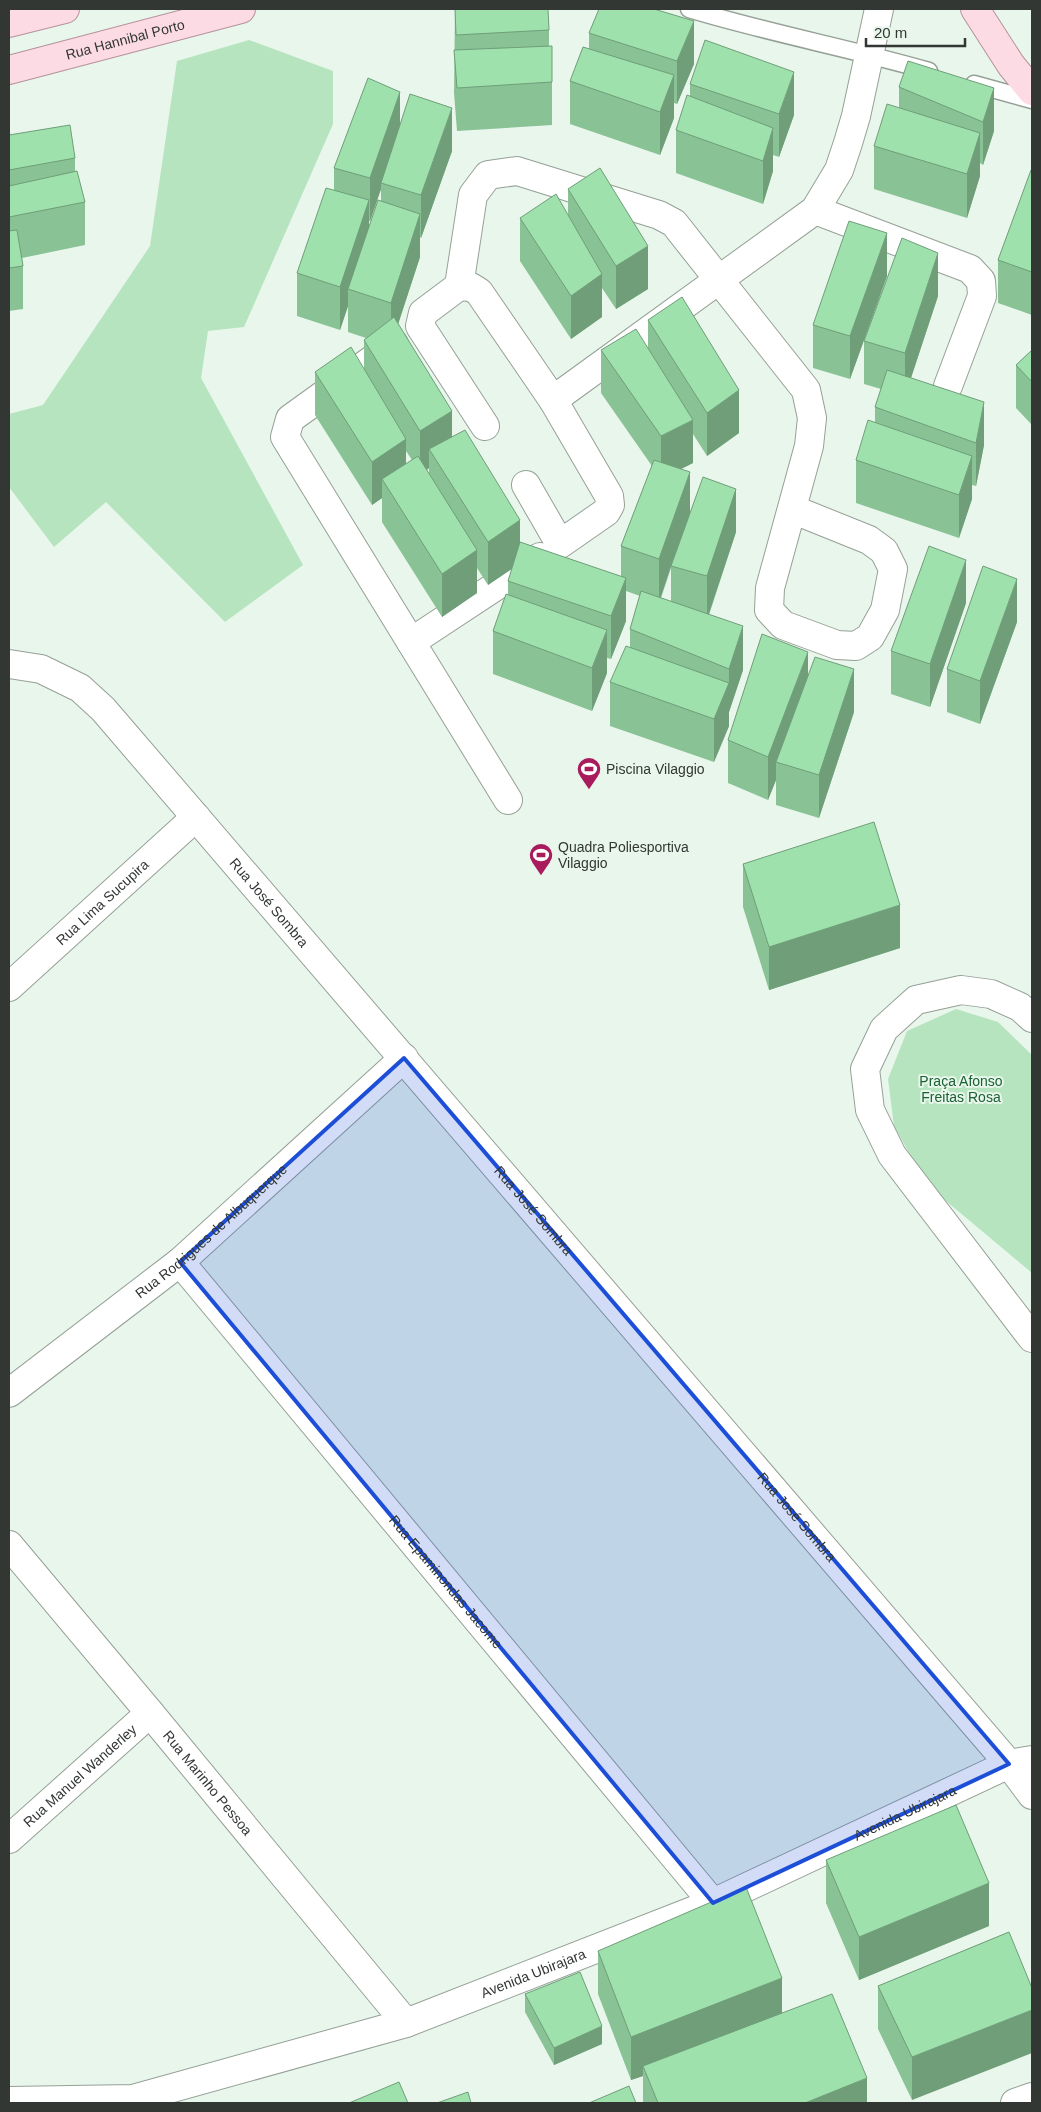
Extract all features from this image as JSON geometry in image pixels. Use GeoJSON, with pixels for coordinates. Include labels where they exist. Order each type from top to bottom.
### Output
{"type":"FeatureCollection","features":[{"type":"Feature","properties":{"kind":"main road"},"geometry":{"type":"LineString","coordinates":[[9,23],[65,9]]}},
{"type":"Feature","properties":{"kind":"main road","name":"Rua Hannibal Porto"},"geometry":{"type":"LineString","coordinates":[[9,70],[241,9]]}},
{"type":"Feature","properties":{"kind":"main road"},"geometry":{"type":"LineString","coordinates":[[975,9],[1012,65],[1032,91]]}},
{"type":"Feature","properties":{"kind":"street"},"geometry":{"type":"LineString","coordinates":[[552,400],[815,210],[840,170],[856,116],[879,9]]}},
{"type":"Feature","properties":{"kind":"street"},"geometry":{"type":"LineString","coordinates":[[458,286],[473,195],[488,175],[516,171],[659,215],[674,222],[806,390],[812,418],[810,446],[792,509],[770,588],[769,610],[783,625],[837,644],[856,646],[870,636],[884,610],[893,569],[884,551],[869,540],[792,509]]}},
{"type":"Feature","properties":{"kind":"street"},"geometry":{"type":"LineString","coordinates":[[815,210],[970,269],[981,281],[982,296],[948,386]]}},
{"type":"Feature","properties":{"kind":"street"},"geometry":{"type":"LineString","coordinates":[[410,642],[560,544],[606,512],[610,504],[609,496],[552,400],[478,292],[471,287],[458,286],[422,313],[420,326],[485,426]]}},
{"type":"Feature","properties":{"kind":"street"},"geometry":{"type":"LineString","coordinates":[[420,326],[290,419],[286,437],[508,800]]}},
{"type":"Feature","properties":{"kind":"street"},"geometry":{"type":"LineString","coordinates":[[526,485],[560,544]]}},
{"type":"Feature","properties":{"kind":"street","name":"Rua José Sombra"},"geometry":{"type":"LineString","coordinates":[[9,664],[40,669],[80,688],[103,709],[404,1058],[1021,1762],[1032,1795]]}},
{"type":"Feature","properties":{"kind":"street","name":"Rua Lima Sucupira"},"geometry":{"type":"LineString","coordinates":[[9,987],[196,817]]}},
{"type":"Feature","properties":{"kind":"street"},"geometry":{"type":"LineString","coordinates":[[1032,1018],[1020,1008],[991,994],[961,990],[916,1000],[884,1029],[866,1069],[870,1110],[892,1155],[1032,1338]]}},
{"type":"Feature","properties":{"kind":"street","name":"Rua Rodrigues de Albuquerque"},"geometry":{"type":"LineString","coordinates":[[9,1393],[180,1262],[404,1058]]}},
{"type":"Feature","properties":{"kind":"street","name":"Rua Epaminondas Jacome"},"geometry":{"type":"LineString","coordinates":[[180,1262],[713,1902]]}},
{"type":"Feature","properties":{"kind":"street","name":"Rua Marinho Pessoa"},"geometry":{"type":"LineString","coordinates":[[9,1545],[150,1712],[406,2023]]}},
{"type":"Feature","properties":{"kind":"street","name":"Rua Manuel Wanderley"},"geometry":{"type":"LineString","coordinates":[[9,1839],[150,1712]]}},
{"type":"Feature","properties":{"kind":"street","name":"Avenida Ubirajara"},"geometry":{"type":"LineString","coordinates":[[9,2101],[134,2101],[406,2023],[713,1902],[1021,1762]]}},
{"type":"Feature","properties":{"kind":"street"},"geometry":{"type":"LineString","coordinates":[[1015,2103],[1032,2097]]}},
{"type":"Feature","properties":{"kind":"lane"},"geometry":{"type":"LineString","coordinates":[[689,9],[728,21],[869,54],[941,74]]}},
{"type":"Feature","properties":{"kind":"lane"},"geometry":{"type":"LineString","coordinates":[[958,79],[1032,100]]}},
{"type":"Feature","properties":{"kind":"highlighted area"},"geometry":{"type":"Polygon","coordinates":[[[404,1058],[1009,1764],[713,1903],[180,1262],[404,1058]]]}},
{"type":"Feature","properties":{"kind":"green space"},"geometry":{"type":"Polygon","coordinates":[[[249,40],[333,71],[333,124],[244,327],[208,331],[201,378],[303,565],[225,622],[106,502],[54,547],[9,487],[9,414],[43,405],[150,246],[177,61],[249,40]]]}},
{"type":"Feature","properties":{"kind":"green space","name":"Praça Afonso Freitas Rosa"},"geometry":{"type":"Polygon","coordinates":[[[956,1009],[998,1022],[1031,1054],[1032,1273],[927,1185],[894,1126],[888,1079],[907,1031],[956,1009]]]}},
{"type":"Feature","properties":{"kind":"building"},"geometry":{"type":"Polygon","coordinates":[[[455,9],[548,9],[549,30],[456,35],[455,9]]]}},
{"type":"Feature","properties":{"kind":"building"},"geometry":{"type":"Polygon","coordinates":[[[599,9],[654,9],[694,21],[677,61],[589,33],[599,9]]]}},
{"type":"Feature","properties":{"kind":"building"},"geometry":{"type":"Polygon","coordinates":[[[705,40],[794,72],[779,114],[690,84],[705,40]]]}},
{"type":"Feature","properties":{"kind":"building"},"geometry":{"type":"Polygon","coordinates":[[[552,46],[552,82],[457,88],[454,50],[552,46]]]}},
{"type":"Feature","properties":{"kind":"building"},"geometry":{"type":"Polygon","coordinates":[[[583,47],[674,75],[660,112],[570,81],[583,47]]]}},
{"type":"Feature","properties":{"kind":"building"},"geometry":{"type":"Polygon","coordinates":[[[908,61],[994,88],[983,122],[899,87],[908,61]]]}},
{"type":"Feature","properties":{"kind":"building"},"geometry":{"type":"Polygon","coordinates":[[[368,78],[400,92],[370,178],[334,168],[368,78]]]}},
{"type":"Feature","properties":{"kind":"building"},"geometry":{"type":"Polygon","coordinates":[[[410,94],[452,108],[421,195],[381,183],[410,94]]]}},
{"type":"Feature","properties":{"kind":"building"},"geometry":{"type":"Polygon","coordinates":[[[687,95],[773,128],[763,161],[676,130],[687,95]]]}},
{"type":"Feature","properties":{"kind":"building"},"geometry":{"type":"Polygon","coordinates":[[[887,104],[980,133],[967,174],[874,146],[887,104]]]}},
{"type":"Feature","properties":{"kind":"building"},"geometry":{"type":"Polygon","coordinates":[[[70,125],[75,158],[9,170],[9,135],[70,125]]]}},
{"type":"Feature","properties":{"kind":"building"},"geometry":{"type":"Polygon","coordinates":[[[600,168],[648,246],[616,266],[568,189],[600,168]]]}},
{"type":"Feature","properties":{"kind":"building"},"geometry":{"type":"Polygon","coordinates":[[[77,171],[85,202],[9,217],[9,186],[77,171]]]}},
{"type":"Feature","properties":{"kind":"building"},"geometry":{"type":"Polygon","coordinates":[[[1032,171],[1032,272],[998,260],[1032,171]]]}},
{"type":"Feature","properties":{"kind":"building"},"geometry":{"type":"Polygon","coordinates":[[[326,188],[369,200],[340,287],[297,273],[326,188]]]}},
{"type":"Feature","properties":{"kind":"building"},"geometry":{"type":"Polygon","coordinates":[[[556,194],[602,274],[571,296],[520,218],[556,194]]]}},
{"type":"Feature","properties":{"kind":"building"},"geometry":{"type":"Polygon","coordinates":[[[378,200],[420,214],[391,303],[348,289],[378,200]]]}},
{"type":"Feature","properties":{"kind":"building"},"geometry":{"type":"Polygon","coordinates":[[[849,221],[887,233],[850,336],[813,325],[849,221]]]}},
{"type":"Feature","properties":{"kind":"building"},"geometry":{"type":"Polygon","coordinates":[[[17,230],[23,266],[9,268],[9,231],[17,230]]]}},
{"type":"Feature","properties":{"kind":"building"},"geometry":{"type":"Polygon","coordinates":[[[902,238],[938,253],[905,353],[864,341],[902,238]]]}},
{"type":"Feature","properties":{"kind":"building"},"geometry":{"type":"Polygon","coordinates":[[[682,297],[739,390],[707,413],[648,320],[682,297]]]}},
{"type":"Feature","properties":{"kind":"building"},"geometry":{"type":"Polygon","coordinates":[[[394,317],[452,411],[420,431],[364,340],[394,317]]]}},
{"type":"Feature","properties":{"kind":"building"},"geometry":{"type":"Polygon","coordinates":[[[636,329],[693,420],[661,436],[601,350],[636,329]]]}},
{"type":"Feature","properties":{"kind":"building"},"geometry":{"type":"Polygon","coordinates":[[[351,347],[406,439],[372,462],[315,372],[351,347]]]}},
{"type":"Feature","properties":{"kind":"building"},"geometry":{"type":"Polygon","coordinates":[[[1032,350],[1032,382],[1016,365],[1032,350]]]}},
{"type":"Feature","properties":{"kind":"building"},"geometry":{"type":"Polygon","coordinates":[[[887,370],[984,402],[976,443],[875,407],[887,370]]]}},
{"type":"Feature","properties":{"kind":"building"},"geometry":{"type":"Polygon","coordinates":[[[868,420],[972,456],[959,495],[856,460],[868,420]]]}},
{"type":"Feature","properties":{"kind":"building"},"geometry":{"type":"Polygon","coordinates":[[[465,430],[520,520],[488,542],[429,449],[465,430]]]}},
{"type":"Feature","properties":{"kind":"building"},"geometry":{"type":"Polygon","coordinates":[[[418,456],[477,550],[442,574],[382,479],[418,456]]]}},
{"type":"Feature","properties":{"kind":"building"},"geometry":{"type":"Polygon","coordinates":[[[654,460],[690,472],[659,559],[621,546],[654,460]]]}},
{"type":"Feature","properties":{"kind":"building"},"geometry":{"type":"Polygon","coordinates":[[[703,477],[736,489],[707,576],[671,566],[703,477]]]}},
{"type":"Feature","properties":{"kind":"building"},"geometry":{"type":"Polygon","coordinates":[[[520,542],[626,578],[611,616],[508,581],[520,542]]]}},
{"type":"Feature","properties":{"kind":"building"},"geometry":{"type":"Polygon","coordinates":[[[929,546],[966,560],[930,664],[891,651],[929,546]]]}},
{"type":"Feature","properties":{"kind":"building"},"geometry":{"type":"Polygon","coordinates":[[[983,566],[1017,579],[980,681],[947,669],[983,566]]]}},
{"type":"Feature","properties":{"kind":"building"},"geometry":{"type":"Polygon","coordinates":[[[641,591],[743,626],[729,669],[630,629],[641,591]]]}},
{"type":"Feature","properties":{"kind":"building"},"geometry":{"type":"Polygon","coordinates":[[[506,594],[607,630],[592,668],[493,631],[506,594]]]}},
{"type":"Feature","properties":{"kind":"building"},"geometry":{"type":"Polygon","coordinates":[[[762,634],[808,652],[768,757],[728,740],[762,634]]]}},
{"type":"Feature","properties":{"kind":"building"},"geometry":{"type":"Polygon","coordinates":[[[626,646],[729,683],[714,719],[610,682],[626,646]]]}},
{"type":"Feature","properties":{"kind":"building"},"geometry":{"type":"Polygon","coordinates":[[[815,657],[854,669],[819,775],[776,762],[815,657]]]}},
{"type":"Feature","properties":{"kind":"building"},"geometry":{"type":"Polygon","coordinates":[[[874,822],[900,905],[769,947],[743,864],[874,822]]]}},
{"type":"Feature","properties":{"kind":"building"},"geometry":{"type":"Polygon","coordinates":[[[956,1805],[989,1883],[859,1937],[826,1860],[956,1805]]]}},
{"type":"Feature","properties":{"kind":"building"},"geometry":{"type":"Polygon","coordinates":[[[746,1887],[782,1978],[631,2037],[598,1951],[746,1887]]]}},
{"type":"Feature","properties":{"kind":"building"},"geometry":{"type":"Polygon","coordinates":[[[1009,1932],[1032,1988],[1032,2010],[912,2057],[878,1986],[1009,1932]]]}},
{"type":"Feature","properties":{"kind":"building"},"geometry":{"type":"Polygon","coordinates":[[[580,1972],[602,2026],[554,2048],[525,1994],[580,1972]]]}},
{"type":"Feature","properties":{"kind":"building"},"geometry":{"type":"Polygon","coordinates":[[[832,1994],[867,2078],[805,2103],[658,2103],[643,2066],[832,1994]]]}},
{"type":"Feature","properties":{"kind":"building"},"geometry":{"type":"Polygon","coordinates":[[[399,2082],[408,2103],[349,2103],[399,2082]]]}},
{"type":"Feature","properties":{"kind":"building"},"geometry":{"type":"Polygon","coordinates":[[[629,2086],[636,2103],[589,2103],[629,2086]]]}},
{"type":"Feature","properties":{"kind":"building"},"geometry":{"type":"Polygon","coordinates":[[[468,2092],[471,2103],[437,2103],[468,2092]]]}},
{"type":"Feature","properties":{"kind":"place","name":"Piscina Vilaggio"},"geometry":{"type":"Point","coordinates":[589,790]}},
{"type":"Feature","properties":{"kind":"place","name":"Quadra Poliesportiva Vilaggio"},"geometry":{"type":"Point","coordinates":[541,876]}}]}
